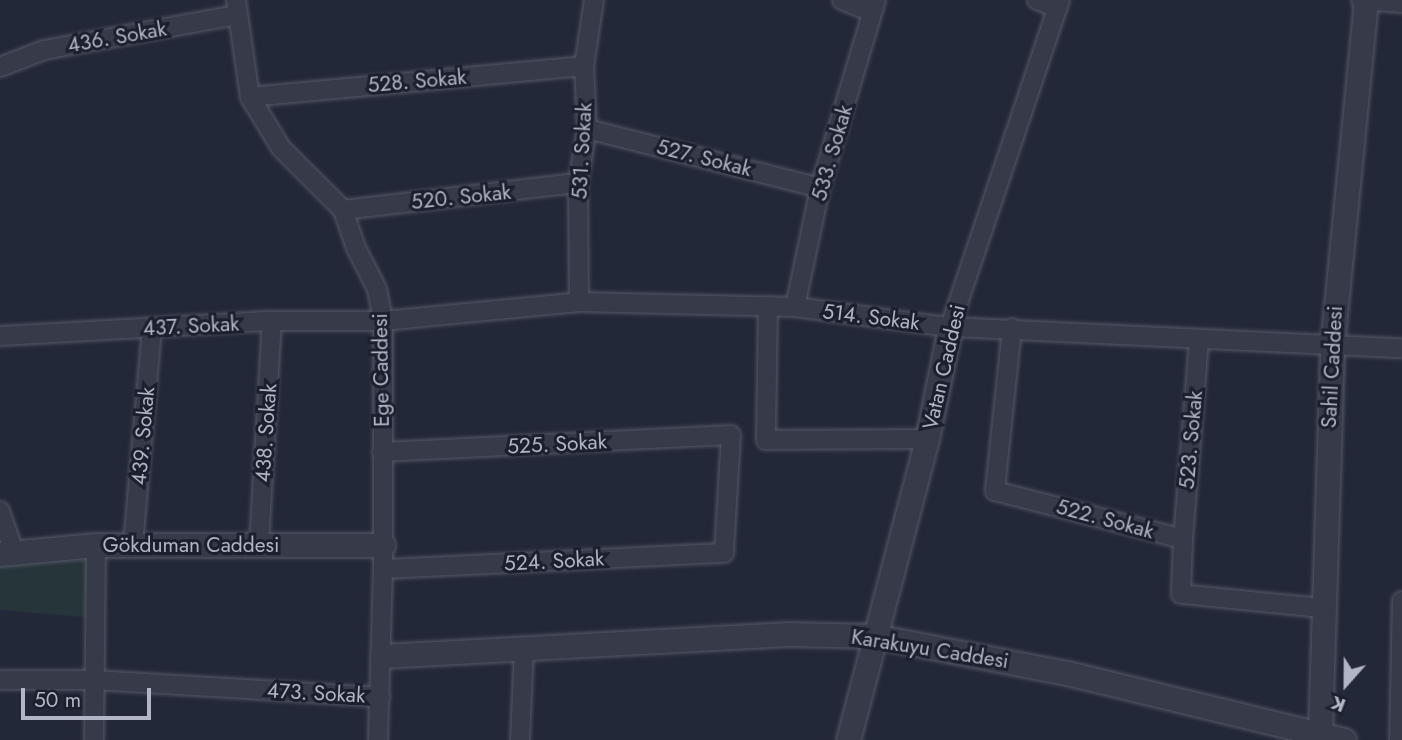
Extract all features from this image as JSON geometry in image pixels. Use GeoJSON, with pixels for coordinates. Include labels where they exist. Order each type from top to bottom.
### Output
{"type":"FeatureCollection","features":[{"type":"Feature","properties":{"kind":"street","name":"531. Sokak"},"geometry":{"type":"LineString","coordinates":[[579,302],[578,183],[587,129],[584,66],[594,0]]}},
{"type":"Feature","properties":{"kind":"street"},"geometry":{"type":"LineString","coordinates":[[842,0],[874,6]]}},
{"type":"Feature","properties":{"kind":"street"},"geometry":{"type":"LineString","coordinates":[[1037,0],[1058,4]]}},
{"type":"Feature","properties":{"kind":"street"},"geometry":{"type":"LineString","coordinates":[[1364,1],[1402,3]]}},
{"type":"Feature","properties":{"kind":"street","name":"Sahil Caddesi"},"geometry":{"type":"LineString","coordinates":[[1319,737],[1332,347],[1364,1]]}},
{"type":"Feature","properties":{"kind":"street","name":"Vatan Caddesi"},"geometry":{"type":"LineString","coordinates":[[848,740],[927,439],[950,327],[1058,4]]}},
{"type":"Feature","properties":{"kind":"street","name":"533. Sokak"},"geometry":{"type":"LineString","coordinates":[[796,307],[820,188],[874,6]]}},
{"type":"Feature","properties":{"kind":"street","name":"436. Sokak"},"geometry":{"type":"LineString","coordinates":[[0,67],[44,50],[236,8]]}},
{"type":"Feature","properties":{"kind":"street","name":"Ege Caddesi"},"geometry":{"type":"LineString","coordinates":[[236,8],[250,97],[281,148],[343,210],[356,248],[377,289],[383,321],[382,656],[378,740]]}},
{"type":"Feature","properties":{"kind":"street","name":"528. Sokak"},"geometry":{"type":"LineString","coordinates":[[250,97],[584,66]]}},
{"type":"Feature","properties":{"kind":"street","name":"527. Sokak"},"geometry":{"type":"LineString","coordinates":[[587,129],[820,188]]}},
{"type":"Feature","properties":{"kind":"street","name":"520. Sokak"},"geometry":{"type":"LineString","coordinates":[[343,210],[578,183]]}},
{"type":"Feature","properties":{"kind":"street","name":"514. Sokak"},"geometry":{"type":"LineString","coordinates":[[383,321],[579,302],[768,306],[796,307],[950,327],[1012,328],[1199,342],[1402,348]]}},
{"type":"Feature","properties":{"kind":"street"},"geometry":{"type":"LineString","coordinates":[[768,306],[766,440],[927,439]]}},
{"type":"Feature","properties":{"kind":"street","name":"437. Sokak"},"geometry":{"type":"LineString","coordinates":[[0,336],[272,321],[383,321]]}},
{"type":"Feature","properties":{"kind":"street","name":"438. Sokak"},"geometry":{"type":"LineString","coordinates":[[259,545],[272,321]]}},
{"type":"Feature","properties":{"kind":"street","name":"439. Sokak"},"geometry":{"type":"LineString","coordinates":[[133,545],[152,328]]}},
{"type":"Feature","properties":{"kind":"street","name":"522. Sokak"},"geometry":{"type":"LineString","coordinates":[[1012,328],[995,491],[1183,539],[1181,594],[1322,608]]}},
{"type":"Feature","properties":{"kind":"street","name":"523. Sokak"},"geometry":{"type":"LineString","coordinates":[[1183,539],[1199,342]]}},
{"type":"Feature","properties":{"kind":"street","name":"525. Sokak"},"geometry":{"type":"LineString","coordinates":[[383,452],[731,435],[724,553]]}},
{"type":"Feature","properties":{"kind":"street"},"geometry":{"type":"LineString","coordinates":[[0,511],[7,552]]}},
{"type":"Feature","properties":{"kind":"street"},"geometry":{"type":"LineString","coordinates":[[94,740],[96,545]]}},
{"type":"Feature","properties":{"kind":"street","name":"Gökduman Caddesi"},"geometry":{"type":"LineString","coordinates":[[7,552],[96,545],[383,545]]}},
{"type":"Feature","properties":{"kind":"street","name":"524. Sokak"},"geometry":{"type":"LineString","coordinates":[[383,569],[724,553]]}},
{"type":"Feature","properties":{"kind":"street"},"geometry":{"type":"LineString","coordinates":[[1399,740],[1402,601]]}},
{"type":"Feature","properties":{"kind":"street","name":"Karakuyu Caddesi"},"geometry":{"type":"LineString","coordinates":[[382,656],[788,634],[874,636],[1067,673],[1285,733],[1344,740]]}},
{"type":"Feature","properties":{"kind":"street"},"geometry":{"type":"LineString","coordinates":[[520,740],[524,649]]}},
{"type":"Feature","properties":{"kind":"street","name":"473. Sokak"},"geometry":{"type":"LineString","coordinates":[[0,680],[94,680],[380,696]]}},
{"type":"Feature","properties":{"kind":"shaded area"},"geometry":{"type":"Polygon","coordinates":[[[96,545],[95,618],[0,610],[0,549],[96,545]]]}}]}
